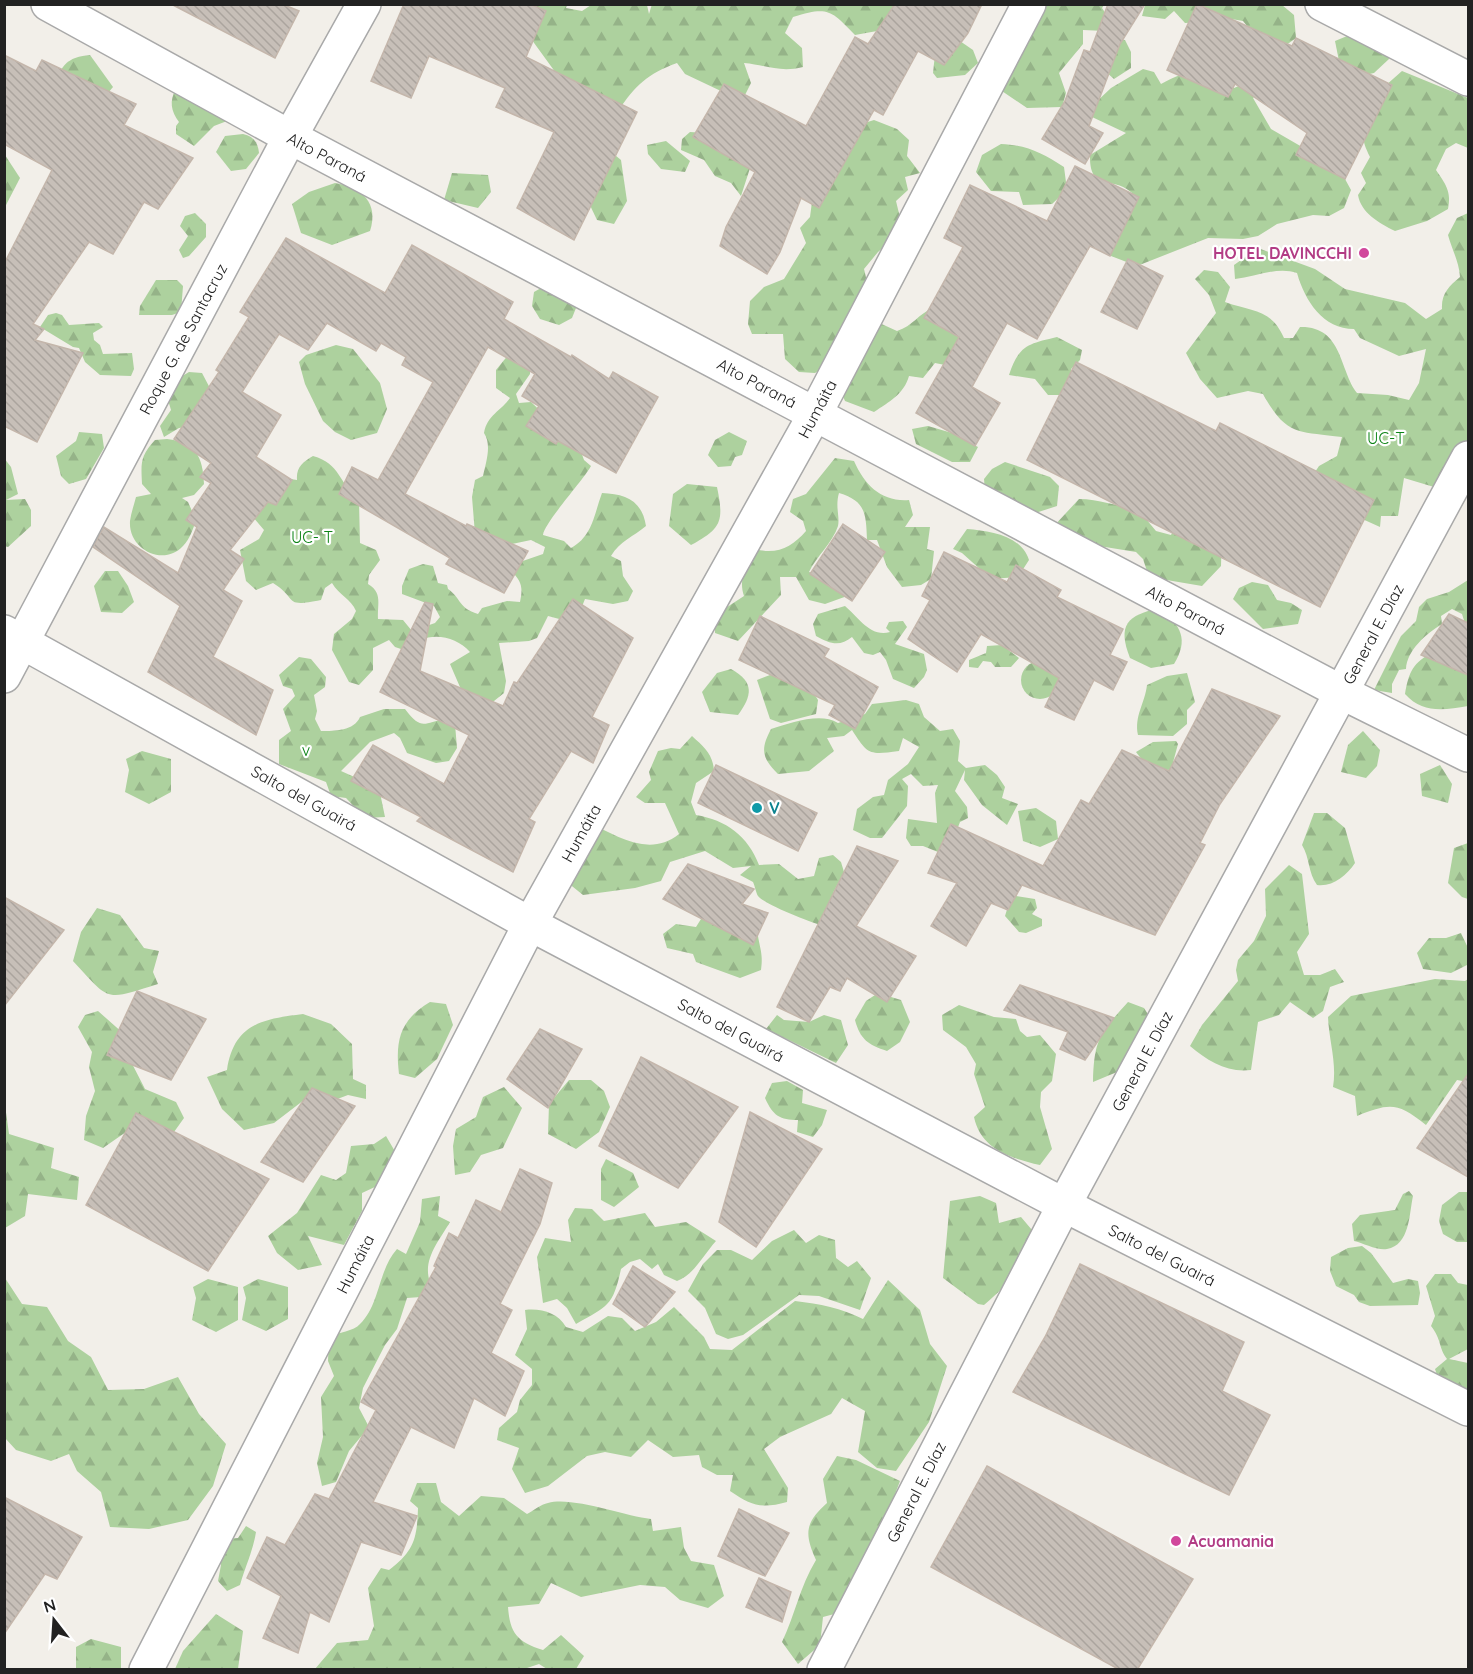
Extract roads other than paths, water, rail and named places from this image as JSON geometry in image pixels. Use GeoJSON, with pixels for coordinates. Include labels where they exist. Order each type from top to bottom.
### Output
{"type":"FeatureCollection","features":[{"type":"Feature","properties":{"kind":"street","name":"Alto Paraná"},"geometry":{"type":"LineString","coordinates":[[48,4],[290,138],[1341,692],[1468,755]]}},
{"type":"Feature","properties":{"kind":"street","name":"Roque G. de Santacruz"},"geometry":{"type":"LineString","coordinates":[[4,676],[14,637],[364,4]]}},
{"type":"Feature","properties":{"kind":"street","name":"Humáita"},"geometry":{"type":"LineString","coordinates":[[146,1670],[530,924],[815,414],[1029,4]]}},
{"type":"Feature","properties":{"kind":"street"},"geometry":{"type":"LineString","coordinates":[[1322,4],[1468,79]]}},
{"type":"Feature","properties":{"kind":"street","name":"General E. Díaz"},"geometry":{"type":"LineString","coordinates":[[824,1670],[1064,1205],[1468,458]]}},
{"type":"Feature","properties":{"kind":"street","name":"Salto del Guairá"},"geometry":{"type":"LineString","coordinates":[[14,637],[530,924],[1064,1205],[1468,1409]]}},
{"type":"Feature","properties":{"kind":"place","name":"HOTEL DAVINCCHI"},"geometry":{"type":"Point","coordinates":[1364,253]}},
{"type":"Feature","properties":{"kind":"place","name":"V"},"geometry":{"type":"Point","coordinates":[757,808]}},
{"type":"Feature","properties":{"kind":"place","name":"Acuamania"},"geometry":{"type":"Point","coordinates":[1176,1541]}},
{"type":"Feature","properties":{"kind":"park label","name":"UC-T"},"geometry":{"type":"Point","coordinates":[1386,438]}},
{"type":"Feature","properties":{"kind":"park label","name":"UC- T"},"geometry":{"type":"Point","coordinates":[312,537]}},
{"type":"Feature","properties":{"kind":"park label","name":"v"},"geometry":{"type":"Point","coordinates":[306,750]}}]}
